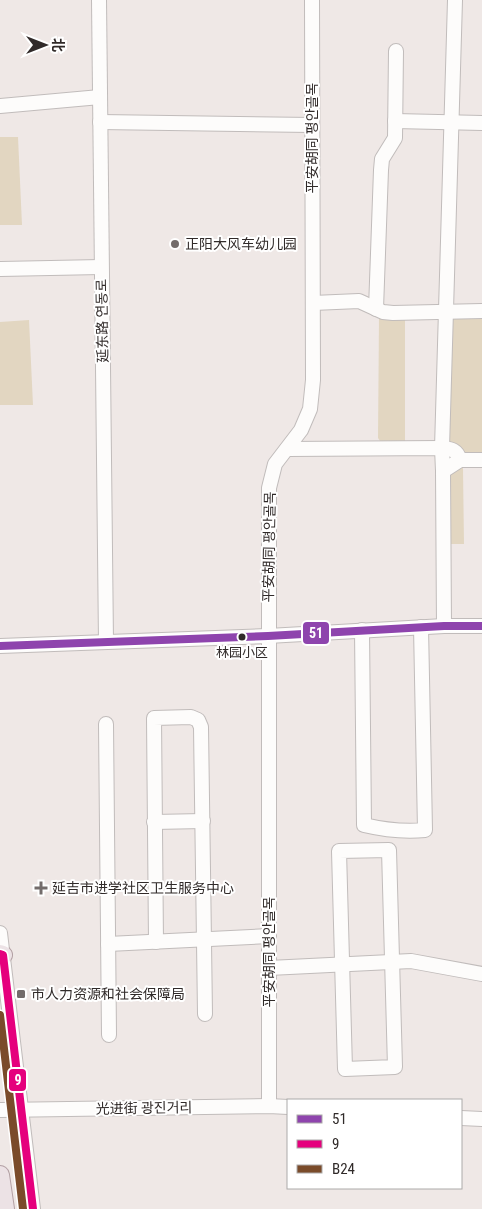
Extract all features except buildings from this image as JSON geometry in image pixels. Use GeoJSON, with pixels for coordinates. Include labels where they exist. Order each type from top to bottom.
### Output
{"type":"FeatureCollection","features":[{"type":"Feature","properties":{"kind":"main road"},"geometry":{"type":"LineString","coordinates":[[0,1175],[5,1209]]}},
{"type":"Feature","properties":{"kind":"street","name":"延东路 연동로"},"geometry":{"type":"LineString","coordinates":[[99,0],[106,642]]}},
{"type":"Feature","properties":{"kind":"street","name":"平安胡同 평안골목"},"geometry":{"type":"LineString","coordinates":[[269,1106],[269,488],[275,464],[301,430],[310,409],[313,380],[312,0]]}},
{"type":"Feature","properties":{"kind":"street"},"geometry":{"type":"LineString","coordinates":[[444,626],[442,448],[455,0]]}},
{"type":"Feature","properties":{"kind":"street"},"geometry":{"type":"LineString","coordinates":[[376,309],[380,170],[382,159],[395,138],[396,51]]}},
{"type":"Feature","properties":{"kind":"street"},"geometry":{"type":"LineString","coordinates":[[0,106],[100,97]]}},
{"type":"Feature","properties":{"kind":"street"},"geometry":{"type":"LineString","coordinates":[[395,121],[482,123]]}},
{"type":"Feature","properties":{"kind":"street"},"geometry":{"type":"LineString","coordinates":[[100,122],[312,125]]}},
{"type":"Feature","properties":{"kind":"street"},"geometry":{"type":"LineString","coordinates":[[0,269],[101,267]]}},
{"type":"Feature","properties":{"kind":"street"},"geometry":{"type":"LineString","coordinates":[[312,302],[359,301],[376,309],[393,313],[482,310]]}},
{"type":"Feature","properties":{"kind":"street"},"geometry":{"type":"LineString","coordinates":[[287,449],[442,448],[453,450],[458,454],[460,460]]}},
{"type":"Feature","properties":{"kind":"street"},"geometry":{"type":"LineString","coordinates":[[443,472],[460,460],[482,460]]}},
{"type":"Feature","properties":{"kind":"street"},"geometry":{"type":"LineString","coordinates":[[0,646],[268,636],[444,626],[482,626]]}},
{"type":"Feature","properties":{"kind":"street"},"geometry":{"type":"LineString","coordinates":[[362,630],[364,825],[392,831],[409,831],[426,830],[421,627]]}},
{"type":"Feature","properties":{"kind":"street"},"geometry":{"type":"LineString","coordinates":[[156,942],[154,718],[191,717],[198,720],[201,727],[206,1014]]}},
{"type":"Feature","properties":{"kind":"street"},"geometry":{"type":"LineString","coordinates":[[106,724],[109,1035]]}},
{"type":"Feature","properties":{"kind":"street"},"geometry":{"type":"LineString","coordinates":[[154,822],[203,821]]}},
{"type":"Feature","properties":{"kind":"street"},"geometry":{"type":"LineString","coordinates":[[390,850],[392,961],[395,1068],[345,1069],[339,852],[390,850]]}},
{"type":"Feature","properties":{"kind":"street"},"geometry":{"type":"LineString","coordinates":[[0,933],[1,954],[34,1209]]}},
{"type":"Feature","properties":{"kind":"street"},"geometry":{"type":"LineString","coordinates":[[108,944],[269,936]]}},
{"type":"Feature","properties":{"kind":"street"},"geometry":{"type":"LineString","coordinates":[[269,968],[411,961],[482,974]]}},
{"type":"Feature","properties":{"kind":"street","name":"光进街 광진거리"},"geometry":{"type":"LineString","coordinates":[[0,1110],[287,1107]]}},
{"type":"Feature","properties":{"kind":"street"},"geometry":{"type":"LineString","coordinates":[[462,1118],[482,1119]]}},
{"type":"Feature","properties":{"kind":"shaded area"},"geometry":{"type":"Polygon","coordinates":[[[0,137],[18,137],[22,225],[0,225],[0,137]]]}},
{"type":"Feature","properties":{"kind":"shaded area"},"geometry":{"type":"Polygon","coordinates":[[[450,315],[482,315],[482,457],[462,457],[457,448],[449,441],[450,315]]]}},
{"type":"Feature","properties":{"kind":"shaded area"},"geometry":{"type":"Polygon","coordinates":[[[379,317],[405,317],[405,445],[383,445],[378,438],[379,317]]]}},
{"type":"Feature","properties":{"kind":"shaded area"},"geometry":{"type":"Polygon","coordinates":[[[29,320],[33,405],[0,405],[0,322],[29,320]]]}},
{"type":"Feature","properties":{"kind":"shaded area"},"geometry":{"type":"Polygon","coordinates":[[[463,468],[464,544],[451,544],[448,540],[448,478],[456,469],[463,468]]]}},
{"type":"Feature","properties":{"kind":"transit line","name":"51"},"geometry":{"type":"LineString","coordinates":[[0,646],[268,636],[444,626],[482,626]]}},
{"type":"Feature","properties":{"kind":"transit line","name":"9"},"geometry":{"type":"LineString","coordinates":[[0,954],[3,955],[33,1209]]}},
{"type":"Feature","properties":{"kind":"transit line","name":"B24"},"geometry":{"type":"LineString","coordinates":[[0,1015],[23,1209]]}},
{"type":"Feature","properties":{"kind":"place","name":"正阳大风车幼儿园"},"geometry":{"type":"Point","coordinates":[175,244]}},
{"type":"Feature","properties":{"kind":"place","name":"林园小区"},"geometry":{"type":"Point","coordinates":[242,637]}},
{"type":"Feature","properties":{"kind":"place","name":"延吉市进学社区卫生服务中心"},"geometry":{"type":"Point","coordinates":[41,888]}},
{"type":"Feature","properties":{"kind":"place","name":"市人力资源和社会保障局"},"geometry":{"type":"Point","coordinates":[21,994]}}]}
